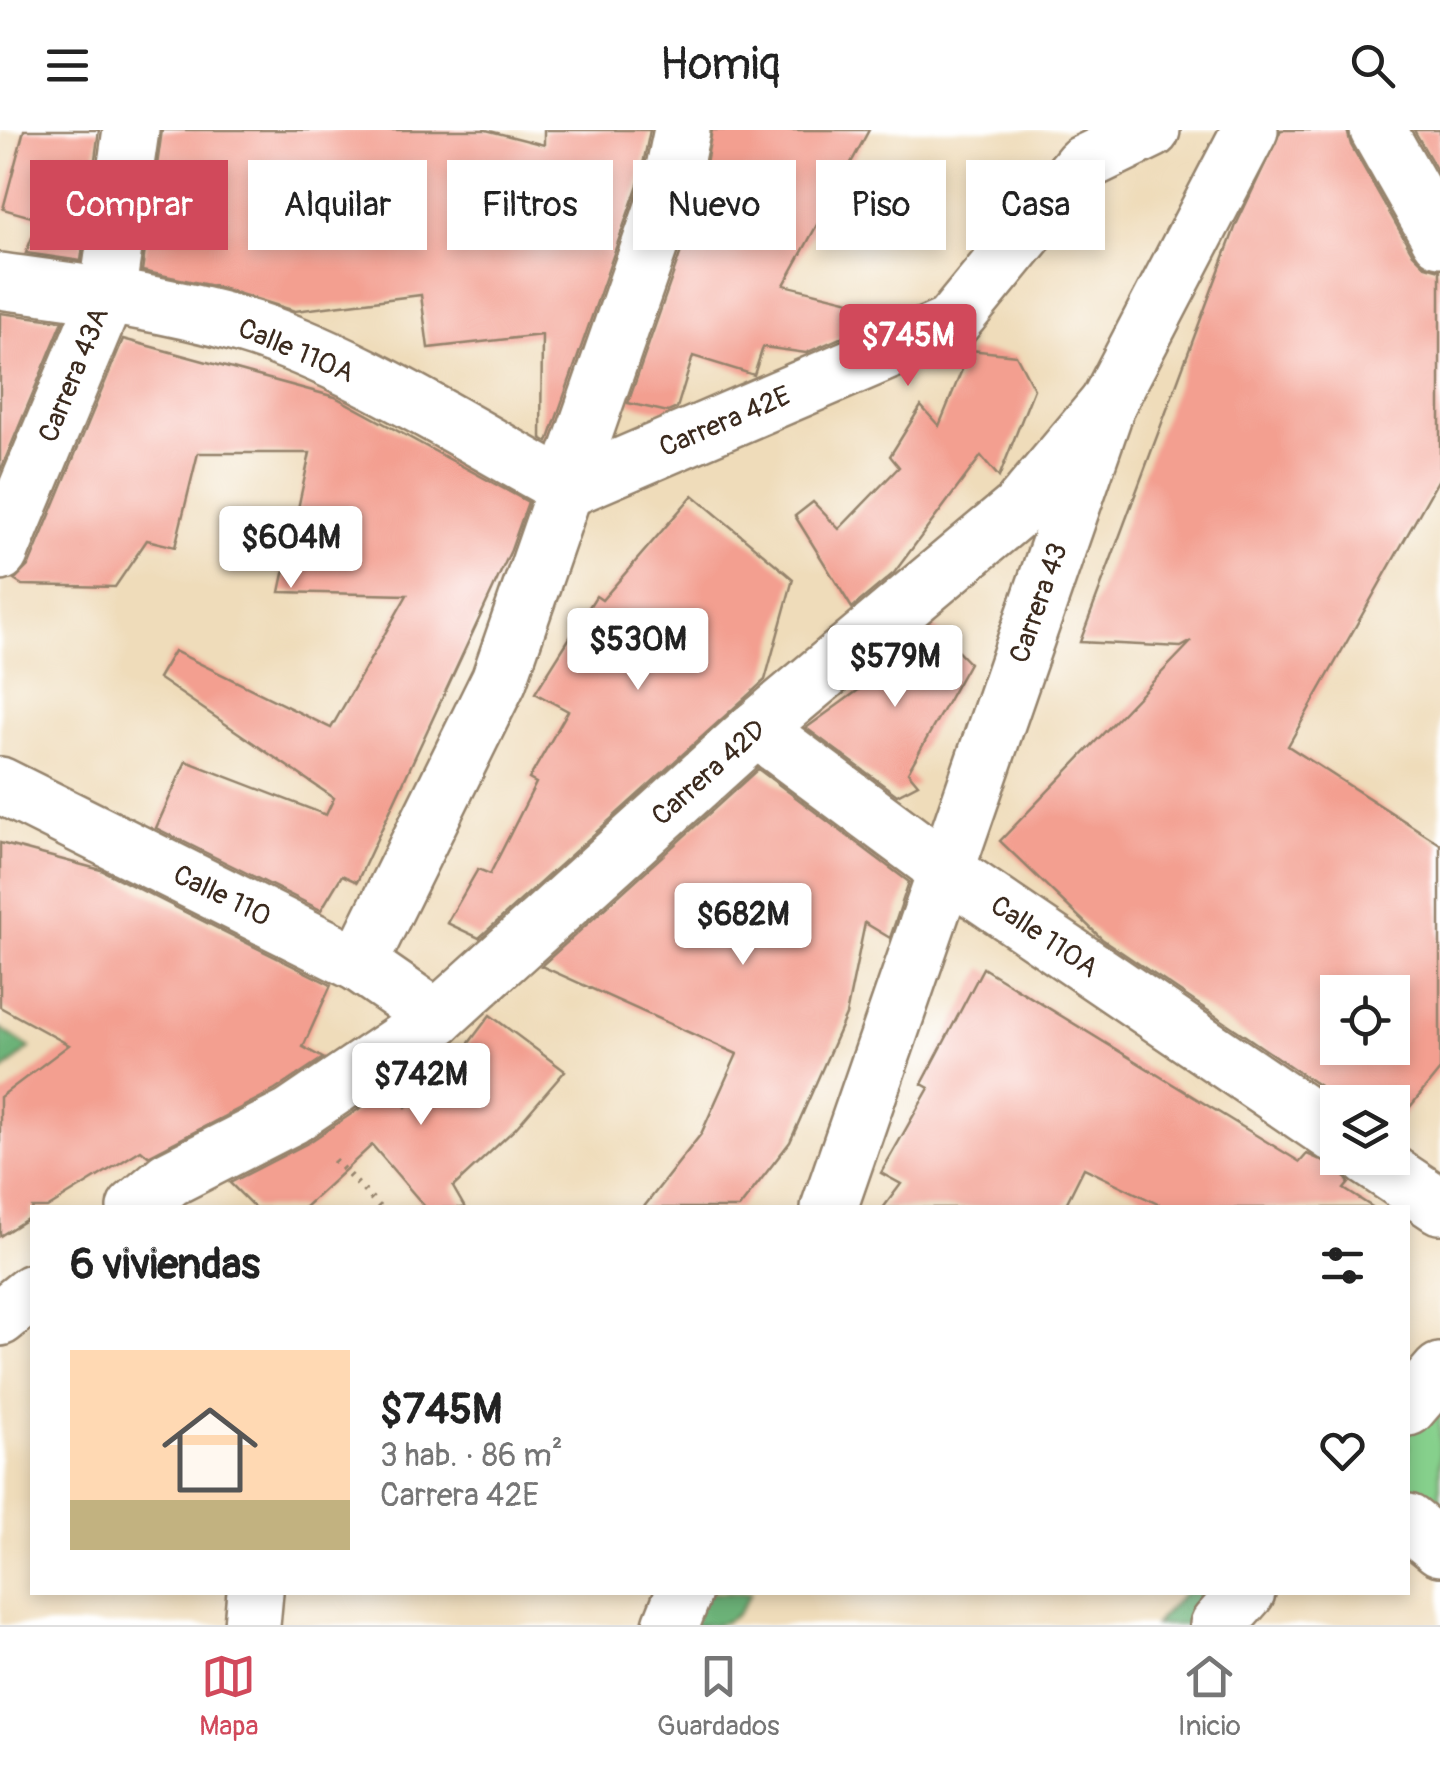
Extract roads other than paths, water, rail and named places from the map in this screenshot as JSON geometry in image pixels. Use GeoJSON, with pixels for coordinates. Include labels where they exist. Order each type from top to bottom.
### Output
{"type":"FeatureCollection","features":[{"type":"Feature","properties":{"kind":"street","name":"Carrera 43A"},"geometry":{"type":"LineString","coordinates":[[0,553],[106,296],[131,130]]}},
{"type":"Feature","properties":{"kind":"street"},"geometry":{"type":"LineString","coordinates":[[359,964],[499,680],[670,187],[682,130]]}},
{"type":"Feature","properties":{"kind":"street","name":"Carrera 42E"},"geometry":{"type":"LineString","coordinates":[[568,489],[950,325],[1082,164],[1152,130]]}},
{"type":"Feature","properties":{"kind":"street","name":"Carrera 43"},"geometry":{"type":"LineString","coordinates":[[830,1205],[1108,403],[1250,130]]}},
{"type":"Feature","properties":{"kind":"street"},"geometry":{"type":"LineString","coordinates":[[1378,130],[1440,239]]}},
{"type":"Feature","properties":{"kind":"street","name":"Calle 110A"},"geometry":{"type":"LineString","coordinates":[[0,281],[106,296],[242,325],[330,361],[568,489]]}},
{"type":"Feature","properties":{"kind":"street","name":"Carrera 42D"},"geometry":{"type":"LineString","coordinates":[[139,1205],[170,1179],[291,1116],[437,1018],[756,729],[1020,508],[1108,403]]}},
{"type":"Feature","properties":{"kind":"street","name":"Calle 110A"},"geometry":{"type":"LineString","coordinates":[[756,729],[947,871],[1320,1125]]}},
{"type":"Feature","properties":{"kind":"street","name":"Calle 110"},"geometry":{"type":"LineString","coordinates":[[0,785],[359,964],[437,1018]]}},
{"type":"Feature","properties":{"kind":"street"},"geometry":{"type":"LineString","coordinates":[[1394,1175],[1440,1206]]}},
{"type":"Feature","properties":{"kind":"street"},"geometry":{"type":"LineString","coordinates":[[0,1318],[30,1294]]}},
{"type":"Feature","properties":{"kind":"street"},"geometry":{"type":"LineString","coordinates":[[1410,1406],[1440,1371]]}},
{"type":"Feature","properties":{"kind":"street"},"geometry":{"type":"LineString","coordinates":[[1410,1524],[1440,1548]]}},
{"type":"Feature","properties":{"kind":"street"},"geometry":{"type":"LineString","coordinates":[[252,1625],[256,1595]]}},
{"type":"Feature","properties":{"kind":"street"},"geometry":{"type":"LineString","coordinates":[[671,1625],[683,1595]]}},
{"type":"Feature","properties":{"kind":"street"},"geometry":{"type":"LineString","coordinates":[[1218,1625],[1244,1595]]}}]}
